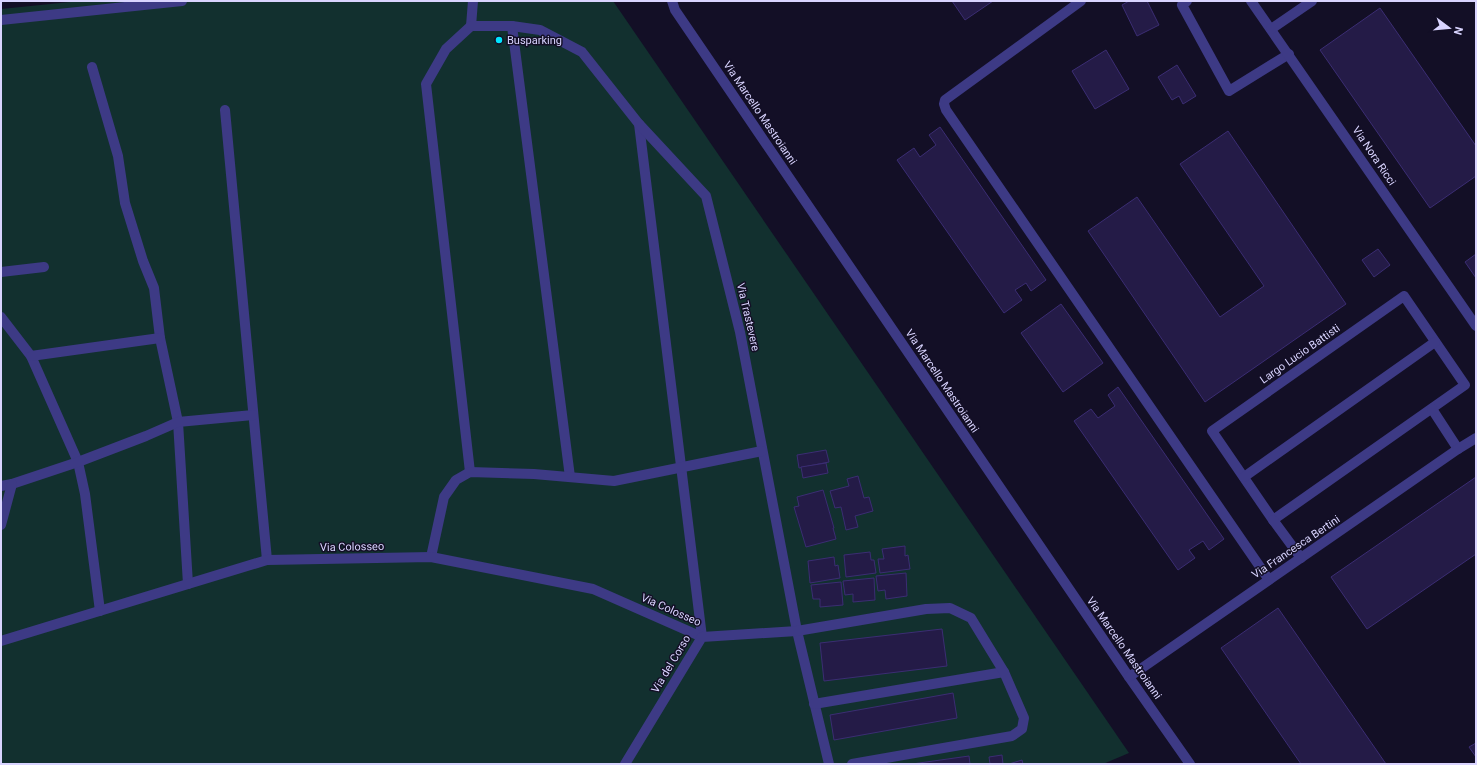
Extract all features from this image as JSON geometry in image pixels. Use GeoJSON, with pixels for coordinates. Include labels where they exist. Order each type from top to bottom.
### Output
{"type":"FeatureCollection","features":[{"type":"Feature","properties":{"kind":"street"},"geometry":{"type":"LineString","coordinates":[[1,20],[182,1]]}},
{"type":"Feature","properties":{"kind":"street"},"geometry":{"type":"LineString","coordinates":[[471,26],[473,1]]}},
{"type":"Feature","properties":{"kind":"street","name":"Via Marcello Mastroianni"},"geometry":{"type":"LineString","coordinates":[[664,1],[674,5],[1129,677],[1190,764]]}},
{"type":"Feature","properties":{"kind":"street"},"geometry":{"type":"LineString","coordinates":[[1081,1],[945,100],[944,104],[946,110],[1269,580]]}},
{"type":"Feature","properties":{"kind":"street"},"geometry":{"type":"LineString","coordinates":[[1187,1],[1182,5],[1229,91],[1289,54]]}},
{"type":"Feature","properties":{"kind":"street","name":"Via Nora Ricci"},"geometry":{"type":"LineString","coordinates":[[1252,1],[1476,326]]}},
{"type":"Feature","properties":{"kind":"street"},"geometry":{"type":"LineString","coordinates":[[1271,29],[1312,1]]}},
{"type":"Feature","properties":{"kind":"street"},"geometry":{"type":"LineString","coordinates":[[470,472],[426,84],[446,49],[471,26],[512,26],[570,477]]}},
{"type":"Feature","properties":{"kind":"street","name":"Via Trastevere"},"geometry":{"type":"LineString","coordinates":[[512,26],[540,30],[582,52],[639,124],[706,196],[740,332],[797,631],[829,764]]}},
{"type":"Feature","properties":{"kind":"street"},"geometry":{"type":"LineString","coordinates":[[92,67],[118,156],[125,203],[143,261],[154,288],[160,338],[178,422],[188,584]]}},
{"type":"Feature","properties":{"kind":"street"},"geometry":{"type":"LineString","coordinates":[[225,110],[267,560]]}},
{"type":"Feature","properties":{"kind":"street"},"geometry":{"type":"LineString","coordinates":[[639,124],[702,637]]}},
{"type":"Feature","properties":{"kind":"street"},"geometry":{"type":"LineString","coordinates":[[1,272],[44,267]]}},
{"type":"Feature","properties":{"kind":"street","name":"Largo Lucio Battisti"},"geometry":{"type":"LineString","coordinates":[[1273,520],[1465,385],[1404,296],[1212,431],[1273,520],[1301,558]]}},
{"type":"Feature","properties":{"kind":"street"},"geometry":{"type":"LineString","coordinates":[[1,317],[31,356],[78,462],[85,494],[100,611]]}},
{"type":"Feature","properties":{"kind":"street"},"geometry":{"type":"LineString","coordinates":[[31,356],[160,338]]}},
{"type":"Feature","properties":{"kind":"street"},"geometry":{"type":"LineString","coordinates":[[1244,477],[1435,342]]}},
{"type":"Feature","properties":{"kind":"street"},"geometry":{"type":"LineString","coordinates":[[1432,409],[1458,449]]}},
{"type":"Feature","properties":{"kind":"street"},"geometry":{"type":"LineString","coordinates":[[1,486],[12,484],[78,462],[178,422],[254,415]]}},
{"type":"Feature","properties":{"kind":"street","name":"Via Francesca Bertini"},"geometry":{"type":"LineString","coordinates":[[1129,677],[1476,438]]}},
{"type":"Feature","properties":{"kind":"street"},"geometry":{"type":"LineString","coordinates":[[430,557],[444,497],[456,480],[470,472],[534,474],[614,481],[762,451]]}},
{"type":"Feature","properties":{"kind":"street"},"geometry":{"type":"LineString","coordinates":[[1,525],[12,484]]}},
{"type":"Feature","properties":{"kind":"street","name":"Via Colosseo"},"geometry":{"type":"LineString","coordinates":[[1,641],[267,560],[430,557],[593,589],[702,637]]}},
{"type":"Feature","properties":{"kind":"street","name":"Via del Corso"},"geometry":{"type":"LineString","coordinates":[[625,764],[702,637],[797,631],[926,609],[950,608],[971,618],[1004,672],[1024,718],[1022,729],[1012,736],[852,764]]}},
{"type":"Feature","properties":{"kind":"street"},"geometry":{"type":"LineString","coordinates":[[814,704],[1004,672]]}},
{"type":"Feature","properties":{"kind":"green space"},"geometry":{"type":"Polygon","coordinates":[[[80,1],[613,1],[1129,753],[1103,764],[1,764],[1,9],[80,1]]]}},
{"type":"Feature","properties":{"kind":"building"},"geometry":{"type":"Polygon","coordinates":[[[952,1],[993,1],[965,20],[952,1]]]}},
{"type":"Feature","properties":{"kind":"building"},"geometry":{"type":"Polygon","coordinates":[[[1129,1],[1147,1],[1159,25],[1137,36],[1122,5],[1129,1]]]}},
{"type":"Feature","properties":{"kind":"building"},"geometry":{"type":"Polygon","coordinates":[[[1380,8],[1476,146],[1476,176],[1430,208],[1320,50],[1380,8]]]}},
{"type":"Feature","properties":{"kind":"building"},"geometry":{"type":"Polygon","coordinates":[[[1106,50],[1129,89],[1095,109],[1072,71],[1106,50]]]}},
{"type":"Feature","properties":{"kind":"building"},"geometry":{"type":"Polygon","coordinates":[[[1177,65],[1196,96],[1183,104],[1179,96],[1172,100],[1158,77],[1177,65]]]}},
{"type":"Feature","properties":{"kind":"building"},"geometry":{"type":"Polygon","coordinates":[[[940,127],[1046,280],[1031,291],[1026,283],[1015,290],[1022,300],[1004,313],[897,160],[914,148],[920,157],[936,145],[929,135],[940,127]]]}},
{"type":"Feature","properties":{"kind":"building"},"geometry":{"type":"Polygon","coordinates":[[[1228,131],[1346,304],[1205,402],[1088,231],[1137,197],[1220,317],[1264,286],[1180,164],[1228,131]]]}},
{"type":"Feature","properties":{"kind":"building"},"geometry":{"type":"Polygon","coordinates":[[[1378,249],[1390,265],[1374,277],[1362,260],[1378,249]]]}},
{"type":"Feature","properties":{"kind":"building"},"geometry":{"type":"Polygon","coordinates":[[[1476,254],[1476,278],[1465,262],[1476,254]]]}},
{"type":"Feature","properties":{"kind":"building"},"geometry":{"type":"Polygon","coordinates":[[[1061,304],[1103,363],[1063,392],[1021,333],[1061,304]]]}},
{"type":"Feature","properties":{"kind":"building"},"geometry":{"type":"Polygon","coordinates":[[[1118,387],[1224,539],[1209,550],[1203,541],[1189,550],[1195,558],[1178,570],[1074,421],[1091,409],[1098,418],[1115,406],[1108,395],[1118,387]]]}},
{"type":"Feature","properties":{"kind":"building"},"geometry":{"type":"Polygon","coordinates":[[[826,450],[829,462],[799,468],[797,455],[826,450]]]}},
{"type":"Feature","properties":{"kind":"building"},"geometry":{"type":"Polygon","coordinates":[[[826,463],[828,473],[803,478],[801,467],[826,463]]]}},
{"type":"Feature","properties":{"kind":"building"},"geometry":{"type":"Polygon","coordinates":[[[858,476],[864,498],[869,497],[873,511],[855,516],[858,527],[846,530],[841,507],[835,508],[830,491],[849,486],[847,479],[858,476]]]}},
{"type":"Feature","properties":{"kind":"building"},"geometry":{"type":"Polygon","coordinates":[[[1476,477],[1476,554],[1367,629],[1331,577],[1476,477]]]}},
{"type":"Feature","properties":{"kind":"building"},"geometry":{"type":"Polygon","coordinates":[[[823,490],[836,539],[806,547],[794,507],[799,506],[797,497],[823,490]]]}},
{"type":"Feature","properties":{"kind":"building"},"geometry":{"type":"Polygon","coordinates":[[[905,546],[905,556],[908,555],[910,569],[880,573],[878,559],[884,559],[882,549],[905,546]]]}},
{"type":"Feature","properties":{"kind":"building"},"geometry":{"type":"Polygon","coordinates":[[[870,552],[871,560],[874,560],[876,573],[846,577],[844,555],[870,552]]]}},
{"type":"Feature","properties":{"kind":"building"},"geometry":{"type":"Polygon","coordinates":[[[834,557],[835,566],[838,565],[840,578],[810,583],[808,561],[834,557]]]}},
{"type":"Feature","properties":{"kind":"building"},"geometry":{"type":"Polygon","coordinates":[[[906,573],[907,596],[886,599],[885,590],[878,591],[876,576],[906,573]]]}},
{"type":"Feature","properties":{"kind":"building"},"geometry":{"type":"Polygon","coordinates":[[[874,578],[875,600],[853,602],[853,594],[845,595],[843,581],[874,578]]]}},
{"type":"Feature","properties":{"kind":"building"},"geometry":{"type":"Polygon","coordinates":[[[841,582],[843,605],[820,607],[820,599],[813,599],[811,585],[841,582]]]}},
{"type":"Feature","properties":{"kind":"building"},"geometry":{"type":"Polygon","coordinates":[[[1278,608],[1386,764],[1301,764],[1221,648],[1278,608]]]}},
{"type":"Feature","properties":{"kind":"building"},"geometry":{"type":"Polygon","coordinates":[[[942,629],[947,666],[824,681],[820,643],[942,629]]]}},
{"type":"Feature","properties":{"kind":"building"},"geometry":{"type":"Polygon","coordinates":[[[953,693],[957,718],[834,740],[830,715],[953,693]]]}},
{"type":"Feature","properties":{"kind":"building"},"geometry":{"type":"Polygon","coordinates":[[[1476,743],[1476,757],[1469,747],[1476,743]]]}},
{"type":"Feature","properties":{"kind":"building"},"geometry":{"type":"Polygon","coordinates":[[[1002,755],[1003,764],[990,764],[989,757],[1002,755]]]}},
{"type":"Feature","properties":{"kind":"building"},"geometry":{"type":"Polygon","coordinates":[[[969,756],[970,764],[912,764],[969,756]]]}},
{"type":"Feature","properties":{"kind":"building"},"geometry":{"type":"Polygon","coordinates":[[[1022,760],[1023,764],[1009,764],[1022,760]]]}},
{"type":"Feature","properties":{"kind":"place","name":"Busparking"},"geometry":{"type":"Point","coordinates":[499,40]}}]}
